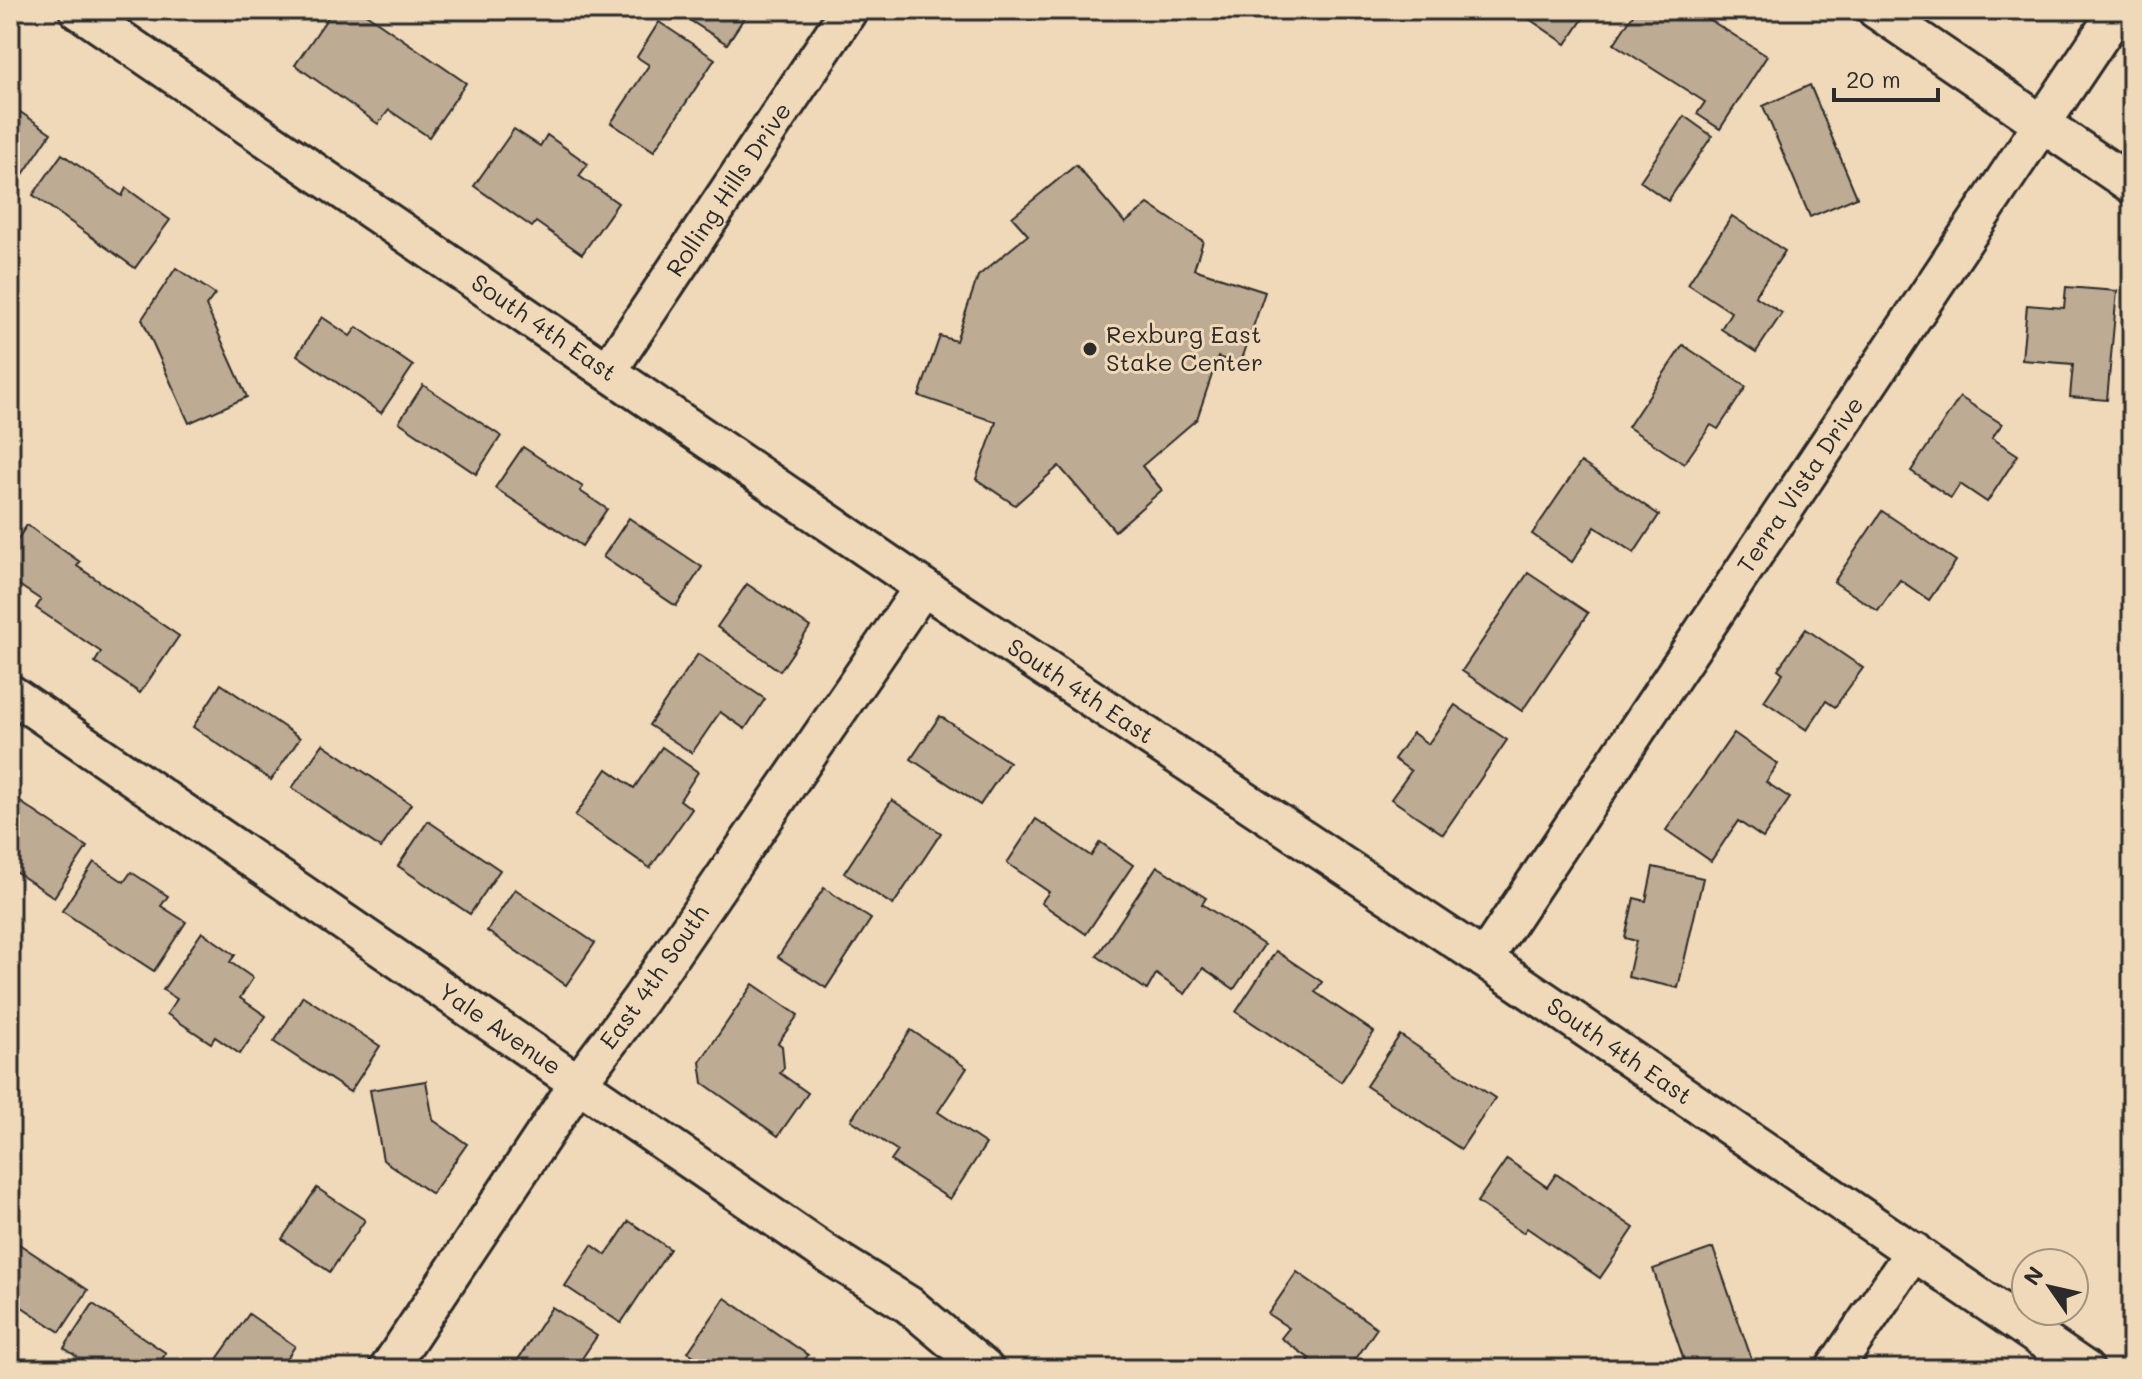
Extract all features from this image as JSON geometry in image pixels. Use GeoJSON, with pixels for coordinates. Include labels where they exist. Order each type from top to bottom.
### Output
{"type":"FeatureCollection","features":[{"type":"Feature","properties":{"kind":"street","name":"South 4th East"},"geometry":{"type":"LineString","coordinates":[[78,10],[923,587],[1484,959],[2085,1369]]}},
{"type":"Feature","properties":{"kind":"street","name":"Rolling Hills Drive"},"geometry":{"type":"LineString","coordinates":[[608,371],[849,10]]}},
{"type":"Feature","properties":{"kind":"street"},"geometry":{"type":"LineString","coordinates":[[1876,10],[2132,185]]}},
{"type":"Feature","properties":{"kind":"street","name":"Terra Vista Drive"},"geometry":{"type":"LineString","coordinates":[[1484,959],[2118,10]]}},
{"type":"Feature","properties":{"kind":"street","name":"East 4th South"},"geometry":{"type":"LineString","coordinates":[[388,1369],[579,1082],[640,1000],[923,587]]}},
{"type":"Feature","properties":{"kind":"street","name":"Yale Avenue"},"geometry":{"type":"LineString","coordinates":[[10,693],[909,1305],[985,1369]]}},
{"type":"Feature","properties":{"kind":"street"},"geometry":{"type":"LineString","coordinates":[[1834,1369],[1914,1251]]}},
{"type":"Feature","properties":{"kind":"building"},"geometry":{"type":"Polygon","coordinates":[[[210,10],[233,10],[226,21],[210,10]]]}},
{"type":"Feature","properties":{"kind":"building"},"geometry":{"type":"Polygon","coordinates":[[[333,10],[360,10],[466,83],[429,137],[389,110],[378,124],[295,65],[333,10]]]}},
{"type":"Feature","properties":{"kind":"building"},"geometry":{"type":"Polygon","coordinates":[[[674,10],[740,10],[746,15],[727,44],[674,10]]]}},
{"type":"Feature","properties":{"kind":"building"},"geometry":{"type":"Polygon","coordinates":[[[1516,10],[1589,10],[1566,44],[1516,10]]]}},
{"type":"Feature","properties":{"kind":"building"},"geometry":{"type":"Polygon","coordinates":[[[1636,10],[1694,10],[1767,56],[1720,129],[1697,114],[1705,102],[1614,44],[1636,10]]]}},
{"type":"Feature","properties":{"kind":"building"},"geometry":{"type":"Polygon","coordinates":[[[659,22],[715,59],[654,151],[611,123],[649,65],[637,57],[659,22]]]}},
{"type":"Feature","properties":{"kind":"building"},"geometry":{"type":"Polygon","coordinates":[[[1810,85],[1857,197],[1810,217],[1763,106],[1810,85]]]}},
{"type":"Feature","properties":{"kind":"building"},"geometry":{"type":"Polygon","coordinates":[[[10,105],[51,133],[13,189],[10,187],[10,105]]]}},
{"type":"Feature","properties":{"kind":"building"},"geometry":{"type":"Polygon","coordinates":[[[1684,116],[1712,136],[1668,201],[1640,181],[1684,116]]]}},
{"type":"Feature","properties":{"kind":"building"},"geometry":{"type":"Polygon","coordinates":[[[514,129],[540,146],[547,135],[588,164],[579,176],[618,203],[582,254],[536,222],[532,227],[474,186],[514,129]]]}},
{"type":"Feature","properties":{"kind":"building"},"geometry":{"type":"Polygon","coordinates":[[[62,154],[122,196],[126,188],[170,220],[135,268],[33,195],[62,154]]]}},
{"type":"Feature","properties":{"kind":"building","name":"Rexburg East Stake Center"},"geometry":{"type":"Polygon","coordinates":[[[1076,165],[1125,223],[1148,204],[1203,241],[1194,269],[1265,292],[1240,365],[1218,357],[1197,419],[1142,466],[1162,490],[1115,531],[1059,466],[1015,505],[976,479],[996,422],[919,396],[940,336],[956,341],[978,276],[1028,235],[1012,217],[1076,165]]]}},
{"type":"Feature","properties":{"kind":"building"},"geometry":{"type":"Polygon","coordinates":[[[1732,216],[1785,251],[1755,296],[1782,313],[1756,352],[1721,329],[1731,312],[1688,284],[1732,216]]]}},
{"type":"Feature","properties":{"kind":"building"},"geometry":{"type":"Polygon","coordinates":[[[176,268],[215,294],[206,306],[247,397],[189,423],[142,319],[176,268]]]}},
{"type":"Feature","properties":{"kind":"building"},"geometry":{"type":"Polygon","coordinates":[[[2066,287],[2117,291],[2107,400],[2070,397],[2073,364],[2022,360],[2027,305],[2064,308],[2066,287]]]}},
{"type":"Feature","properties":{"kind":"building"},"geometry":{"type":"Polygon","coordinates":[[[322,317],[350,336],[357,327],[413,366],[381,413],[297,355],[322,317]]]}},
{"type":"Feature","properties":{"kind":"building"},"geometry":{"type":"Polygon","coordinates":[[[1683,345],[1746,387],[1718,429],[1711,425],[1684,464],[1628,427],[1683,345]]]}},
{"type":"Feature","properties":{"kind":"building"},"geometry":{"type":"Polygon","coordinates":[[[423,385],[501,436],[476,474],[399,422],[423,385]]]}},
{"type":"Feature","properties":{"kind":"building"},"geometry":{"type":"Polygon","coordinates":[[[1960,397],[2002,424],[1992,438],[2018,455],[1987,502],[1960,484],[1951,498],[1911,471],[1960,397]]]}},
{"type":"Feature","properties":{"kind":"building"},"geometry":{"type":"Polygon","coordinates":[[[523,447],[583,487],[580,491],[607,509],[582,546],[495,488],[523,447]]]}},
{"type":"Feature","properties":{"kind":"building"},"geometry":{"type":"Polygon","coordinates":[[[1581,462],[1659,515],[1634,553],[1595,527],[1572,562],[1532,534],[1581,462]]]}},
{"type":"Feature","properties":{"kind":"building"},"geometry":{"type":"Polygon","coordinates":[[[1882,511],[1956,561],[1929,600],[1900,580],[1878,611],[1834,582],[1882,511]]]}},
{"type":"Feature","properties":{"kind":"building"},"geometry":{"type":"Polygon","coordinates":[[[629,518],[702,567],[676,606],[603,557],[629,518]]]}},
{"type":"Feature","properties":{"kind":"building"},"geometry":{"type":"Polygon","coordinates":[[[27,525],[80,562],[77,566],[179,636],[140,693],[95,662],[101,652],[36,608],[41,600],[10,579],[10,551],[27,525]]]}},
{"type":"Feature","properties":{"kind":"building"},"geometry":{"type":"Polygon","coordinates":[[[1528,573],[1588,613],[1522,711],[1462,671],[1528,573]]]}},
{"type":"Feature","properties":{"kind":"building"},"geometry":{"type":"Polygon","coordinates":[[[747,584],[810,627],[780,671],[717,627],[747,584]]]}},
{"type":"Feature","properties":{"kind":"building"},"geometry":{"type":"Polygon","coordinates":[[[1806,629],[1863,668],[1835,707],[1826,701],[1807,730],[1764,701],[1783,673],[1778,669],[1806,629]]]}},
{"type":"Feature","properties":{"kind":"building"},"geometry":{"type":"Polygon","coordinates":[[[698,654],[765,699],[745,729],[720,712],[692,753],[649,725],[698,654]]]}},
{"type":"Feature","properties":{"kind":"building"},"geometry":{"type":"Polygon","coordinates":[[[221,684],[300,738],[271,780],[193,727],[221,684]]]}},
{"type":"Feature","properties":{"kind":"building"},"geometry":{"type":"Polygon","coordinates":[[[1455,705],[1507,740],[1443,834],[1391,799],[1411,771],[1394,759],[1413,733],[1428,744],[1455,705]]]}},
{"type":"Feature","properties":{"kind":"building"},"geometry":{"type":"Polygon","coordinates":[[[940,716],[1009,762],[980,805],[911,759],[940,716]]]}},
{"type":"Feature","properties":{"kind":"building"},"geometry":{"type":"Polygon","coordinates":[[[1734,733],[1778,764],[1766,782],[1790,798],[1763,838],[1738,821],[1711,861],[1666,830],[1734,733]]]}},
{"type":"Feature","properties":{"kind":"building"},"geometry":{"type":"Polygon","coordinates":[[[323,744],[411,804],[381,848],[292,788],[323,744]]]}},
{"type":"Feature","properties":{"kind":"building"},"geometry":{"type":"Polygon","coordinates":[[[662,747],[698,772],[680,800],[692,809],[650,868],[575,816],[607,769],[634,788],[662,747]]]}},
{"type":"Feature","properties":{"kind":"building"},"geometry":{"type":"Polygon","coordinates":[[[10,795],[87,847],[54,897],[10,868],[10,795]]]}},
{"type":"Feature","properties":{"kind":"building"},"geometry":{"type":"Polygon","coordinates":[[[892,800],[941,833],[893,905],[844,873],[892,800]]]}},
{"type":"Feature","properties":{"kind":"building"},"geometry":{"type":"Polygon","coordinates":[[[1036,819],[1091,856],[1100,842],[1133,865],[1086,934],[1041,903],[1049,892],[1007,863],[1036,819]]]}},
{"type":"Feature","properties":{"kind":"building"},"geometry":{"type":"Polygon","coordinates":[[[428,821],[500,870],[470,914],[398,866],[428,821]]]}},
{"type":"Feature","properties":{"kind":"building"},"geometry":{"type":"Polygon","coordinates":[[[94,862],[124,882],[131,872],[168,896],[161,906],[186,922],[154,971],[62,911],[94,862]]]}},
{"type":"Feature","properties":{"kind":"building"},"geometry":{"type":"Polygon","coordinates":[[[1157,866],[1206,898],[1202,904],[1264,945],[1234,989],[1203,968],[1185,994],[1156,974],[1147,990],[1097,956],[1157,866]]]}},
{"type":"Feature","properties":{"kind":"building"},"geometry":{"type":"Polygon","coordinates":[[[1653,867],[1703,878],[1678,988],[1628,977],[1636,941],[1625,938],[1634,898],[1646,901],[1653,867]]]}},
{"type":"Feature","properties":{"kind":"building"},"geometry":{"type":"Polygon","coordinates":[[[824,888],[871,919],[826,988],[778,957],[824,888]]]}},
{"type":"Feature","properties":{"kind":"building"},"geometry":{"type":"Polygon","coordinates":[[[515,889],[595,943],[566,985],[487,931],[515,889]]]}},
{"type":"Feature","properties":{"kind":"building"},"geometry":{"type":"Polygon","coordinates":[[[202,932],[235,955],[230,962],[253,978],[240,998],[266,1016],[240,1054],[215,1037],[211,1043],[167,1014],[177,999],[163,990],[202,932]]]}},
{"type":"Feature","properties":{"kind":"building"},"geometry":{"type":"Polygon","coordinates":[[[1276,951],[1322,982],[1315,992],[1374,1032],[1341,1082],[1236,1012],[1276,951]]]}},
{"type":"Feature","properties":{"kind":"building"},"geometry":{"type":"Polygon","coordinates":[[[753,984],[798,1015],[778,1043],[782,1046],[784,1068],[780,1073],[808,1093],[778,1136],[703,1083],[700,1062],[753,984]]]}},
{"type":"Feature","properties":{"kind":"building"},"geometry":{"type":"Polygon","coordinates":[[[303,996],[380,1046],[350,1092],[274,1042],[303,996]]]}},
{"type":"Feature","properties":{"kind":"building"},"geometry":{"type":"Polygon","coordinates":[[[911,1030],[967,1068],[938,1112],[986,1144],[950,1199],[891,1161],[898,1151],[851,1120],[911,1030]]]}},
{"type":"Feature","properties":{"kind":"building"},"geometry":{"type":"Polygon","coordinates":[[[1400,1035],[1495,1098],[1461,1149],[1366,1086],[1400,1035]]]}},
{"type":"Feature","properties":{"kind":"building"},"geometry":{"type":"Polygon","coordinates":[[[426,1081],[433,1120],[467,1144],[432,1194],[383,1160],[370,1090],[426,1081]]]}},
{"type":"Feature","properties":{"kind":"building"},"geometry":{"type":"Polygon","coordinates":[[[1507,1159],[1547,1187],[1556,1174],[1634,1228],[1600,1278],[1527,1228],[1523,1233],[1477,1202],[1507,1159]]]}},
{"type":"Feature","properties":{"kind":"building"},"geometry":{"type":"Polygon","coordinates":[[[317,1188],[365,1220],[330,1272],[282,1239],[317,1188]]]}},
{"type":"Feature","properties":{"kind":"building"},"geometry":{"type":"Polygon","coordinates":[[[629,1221],[670,1249],[621,1323],[565,1286],[592,1245],[606,1255],[629,1221]]]}},
{"type":"Feature","properties":{"kind":"building"},"geometry":{"type":"Polygon","coordinates":[[[10,1238],[88,1290],[60,1332],[10,1299],[10,1238]]]}},
{"type":"Feature","properties":{"kind":"building"},"geometry":{"type":"Polygon","coordinates":[[[1713,1248],[1754,1366],[1746,1369],[1687,1369],[1653,1269],[1713,1248]]]}},
{"type":"Feature","properties":{"kind":"building"},"geometry":{"type":"Polygon","coordinates":[[[1297,1272],[1377,1328],[1349,1369],[1302,1369],[1310,1359],[1281,1338],[1289,1328],[1268,1314],[1297,1272]]]}},
{"type":"Feature","properties":{"kind":"building"},"geometry":{"type":"Polygon","coordinates":[[[725,1298],[808,1355],[798,1369],[713,1369],[688,1352],[725,1298]]]}},
{"type":"Feature","properties":{"kind":"building"},"geometry":{"type":"Polygon","coordinates":[[[93,1304],[166,1353],[155,1369],[95,1369],[64,1348],[93,1304]]]}},
{"type":"Feature","properties":{"kind":"building"},"geometry":{"type":"Polygon","coordinates":[[[552,1307],[597,1336],[575,1369],[512,1369],[552,1307]]]}},
{"type":"Feature","properties":{"kind":"building"},"geometry":{"type":"Polygon","coordinates":[[[249,1314],[295,1346],[283,1365],[288,1369],[210,1369],[249,1314]]]}},
{"type":"Feature","properties":{"kind":"place","name":"Rexburg East Stake Center"},"geometry":{"type":"Point","coordinates":[1090,349]}}]}
